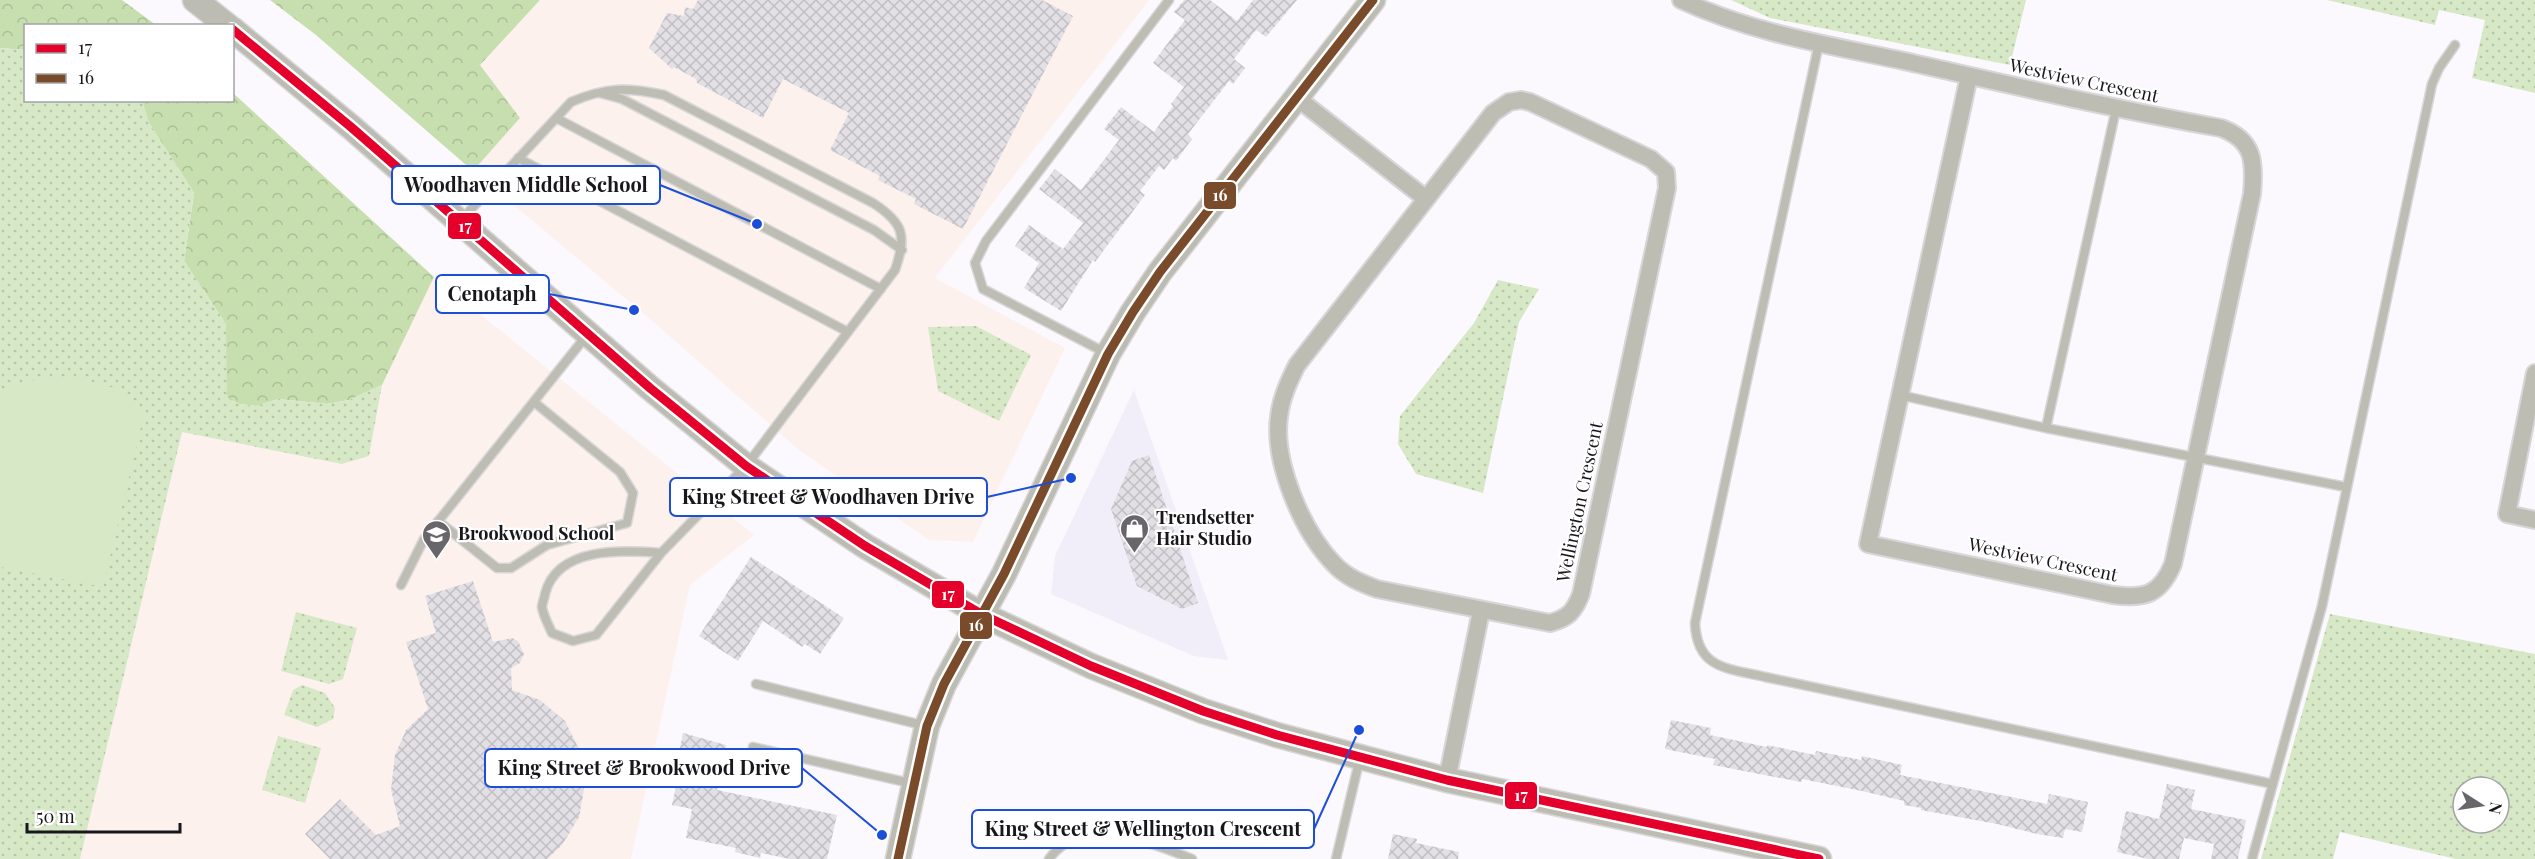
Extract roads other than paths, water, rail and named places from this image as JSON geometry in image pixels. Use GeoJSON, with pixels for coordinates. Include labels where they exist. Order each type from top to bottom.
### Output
{"type":"FeatureCollection","features":[{"type":"Feature","properties":{"kind":"street"},"geometry":{"type":"LineString","coordinates":[[195,0],[225,24]]}},
{"type":"Feature","properties":{"kind":"street"},"geometry":{"type":"LineString","coordinates":[[898,859],[927,726],[944,684],[1004,574],[1108,354],[1160,272],[1373,0]]}},
{"type":"Feature","properties":{"kind":"street","name":"Westview Crescent"},"geometry":{"type":"LineString","coordinates":[[1681,0],[1744,26],[1819,43],[1969,76],[2116,109],[2221,128],[2244,141],[2253,164],[2252,194],[2173,564],[2166,580],[2149,595],[2113,596],[1868,544],[1969,76]]}},
{"type":"Feature","properties":{"kind":"street"},"geometry":{"type":"LineString","coordinates":[[234,31],[351,127],[588,334],[746,466],[865,546],[981,614],[1091,666],[1203,711],[1277,735],[1448,780],[1819,859]]}},
{"type":"Feature","properties":{"kind":"street"},"geometry":{"type":"LineString","coordinates":[[1297,98],[1425,198]]}},
{"type":"Feature","properties":{"kind":"street","name":"Wellington Crescent"},"geometry":{"type":"LineString","coordinates":[[1521,100],[1530,102],[1651,159],[1666,172],[1667,188],[1581,594],[1577,604],[1564,619],[1550,623],[1480,611],[1377,589],[1353,579],[1334,565],[1307,527],[1278,448],[1279,416],[1285,391],[1297,364],[1425,198],[1493,113],[1509,102],[1521,100]]}},
{"type":"Feature","properties":{"kind":"street"},"geometry":{"type":"LineString","coordinates":[[2535,373],[2507,514],[2535,520]]}},
{"type":"Feature","properties":{"kind":"street"},"geometry":{"type":"LineString","coordinates":[[1448,780],[1480,611]]}},
{"type":"Feature","properties":{"kind":"lane"},"geometry":{"type":"LineString","coordinates":[[1108,354],[983,289],[975,263],[986,241],[1169,0]]}},
{"type":"Feature","properties":{"kind":"lane"},"geometry":{"type":"LineString","coordinates":[[1819,43],[1695,623],[1696,641],[1705,656],[1722,667],[1765,677],[2273,784]]}},
{"type":"Feature","properties":{"kind":"lane"},"geometry":{"type":"LineString","coordinates":[[2252,859],[2322,606],[2432,84],[2442,63],[2455,45]]}},
{"type":"Feature","properties":{"kind":"lane"},"geometry":{"type":"LineString","coordinates":[[459,223],[571,102],[595,92],[618,88],[664,95],[891,215],[902,231],[902,250],[895,270],[746,466],[661,553],[596,635],[573,641],[552,633],[542,607],[549,581],[565,564],[601,553],[628,550],[661,553]]}},
{"type":"Feature","properties":{"kind":"lane"},"geometry":{"type":"LineString","coordinates":[[595,92],[622,99],[874,230],[902,250]]}},
{"type":"Feature","properties":{"kind":"lane"},"geometry":{"type":"LineString","coordinates":[[2046,428],[2116,109]]}},
{"type":"Feature","properties":{"kind":"lane"},"geometry":{"type":"LineString","coordinates":[[556,118],[881,289]]}},
{"type":"Feature","properties":{"kind":"lane"},"geometry":{"type":"LineString","coordinates":[[518,158],[848,332]]}},
{"type":"Feature","properties":{"kind":"lane"},"geometry":{"type":"LineString","coordinates":[[401,585],[424,539],[588,334]]}},
{"type":"Feature","properties":{"kind":"lane"},"geometry":{"type":"LineString","coordinates":[[1900,394],[2046,428],[2346,487]]}},
{"type":"Feature","properties":{"kind":"lane"},"geometry":{"type":"LineString","coordinates":[[438,521],[497,568],[511,568],[547,545],[627,523],[633,493],[620,472],[534,402]]}},
{"type":"Feature","properties":{"kind":"lane"},"geometry":{"type":"LineString","coordinates":[[756,684],[927,726]]}},
{"type":"Feature","properties":{"kind":"lane"},"geometry":{"type":"LineString","coordinates":[[753,747],[914,784]]}},
{"type":"Feature","properties":{"kind":"lane"},"geometry":{"type":"LineString","coordinates":[[1336,859],[1360,758]]}},
{"type":"Feature","properties":{"kind":"lane"},"geometry":{"type":"LineString","coordinates":[[1049,859],[1064,843],[1087,834],[1115,836],[1142,842],[1192,859]]}},
{"type":"Feature","properties":{"kind":"place","name":"Woodhaven Middle School"},"geometry":{"type":"Point","coordinates":[757,224]}},
{"type":"Feature","properties":{"kind":"place","name":"Cenotaph"},"geometry":{"type":"Point","coordinates":[634,310]}},
{"type":"Feature","properties":{"kind":"place","name":"King Street & Woodhaven Drive"},"geometry":{"type":"Point","coordinates":[1071,478]}},
{"type":"Feature","properties":{"kind":"place","name":"Trendsetter Hair Studio"},"geometry":{"type":"Point","coordinates":[1135,554]}},
{"type":"Feature","properties":{"kind":"place","name":"Brookwood School"},"geometry":{"type":"Point","coordinates":[437,560]}},
{"type":"Feature","properties":{"kind":"place","name":"King Street & Wellington Crescent"},"geometry":{"type":"Point","coordinates":[1359,730]}},
{"type":"Feature","properties":{"kind":"place","name":"King Street & Brookwood Drive"},"geometry":{"type":"Point","coordinates":[882,835]}}]}
